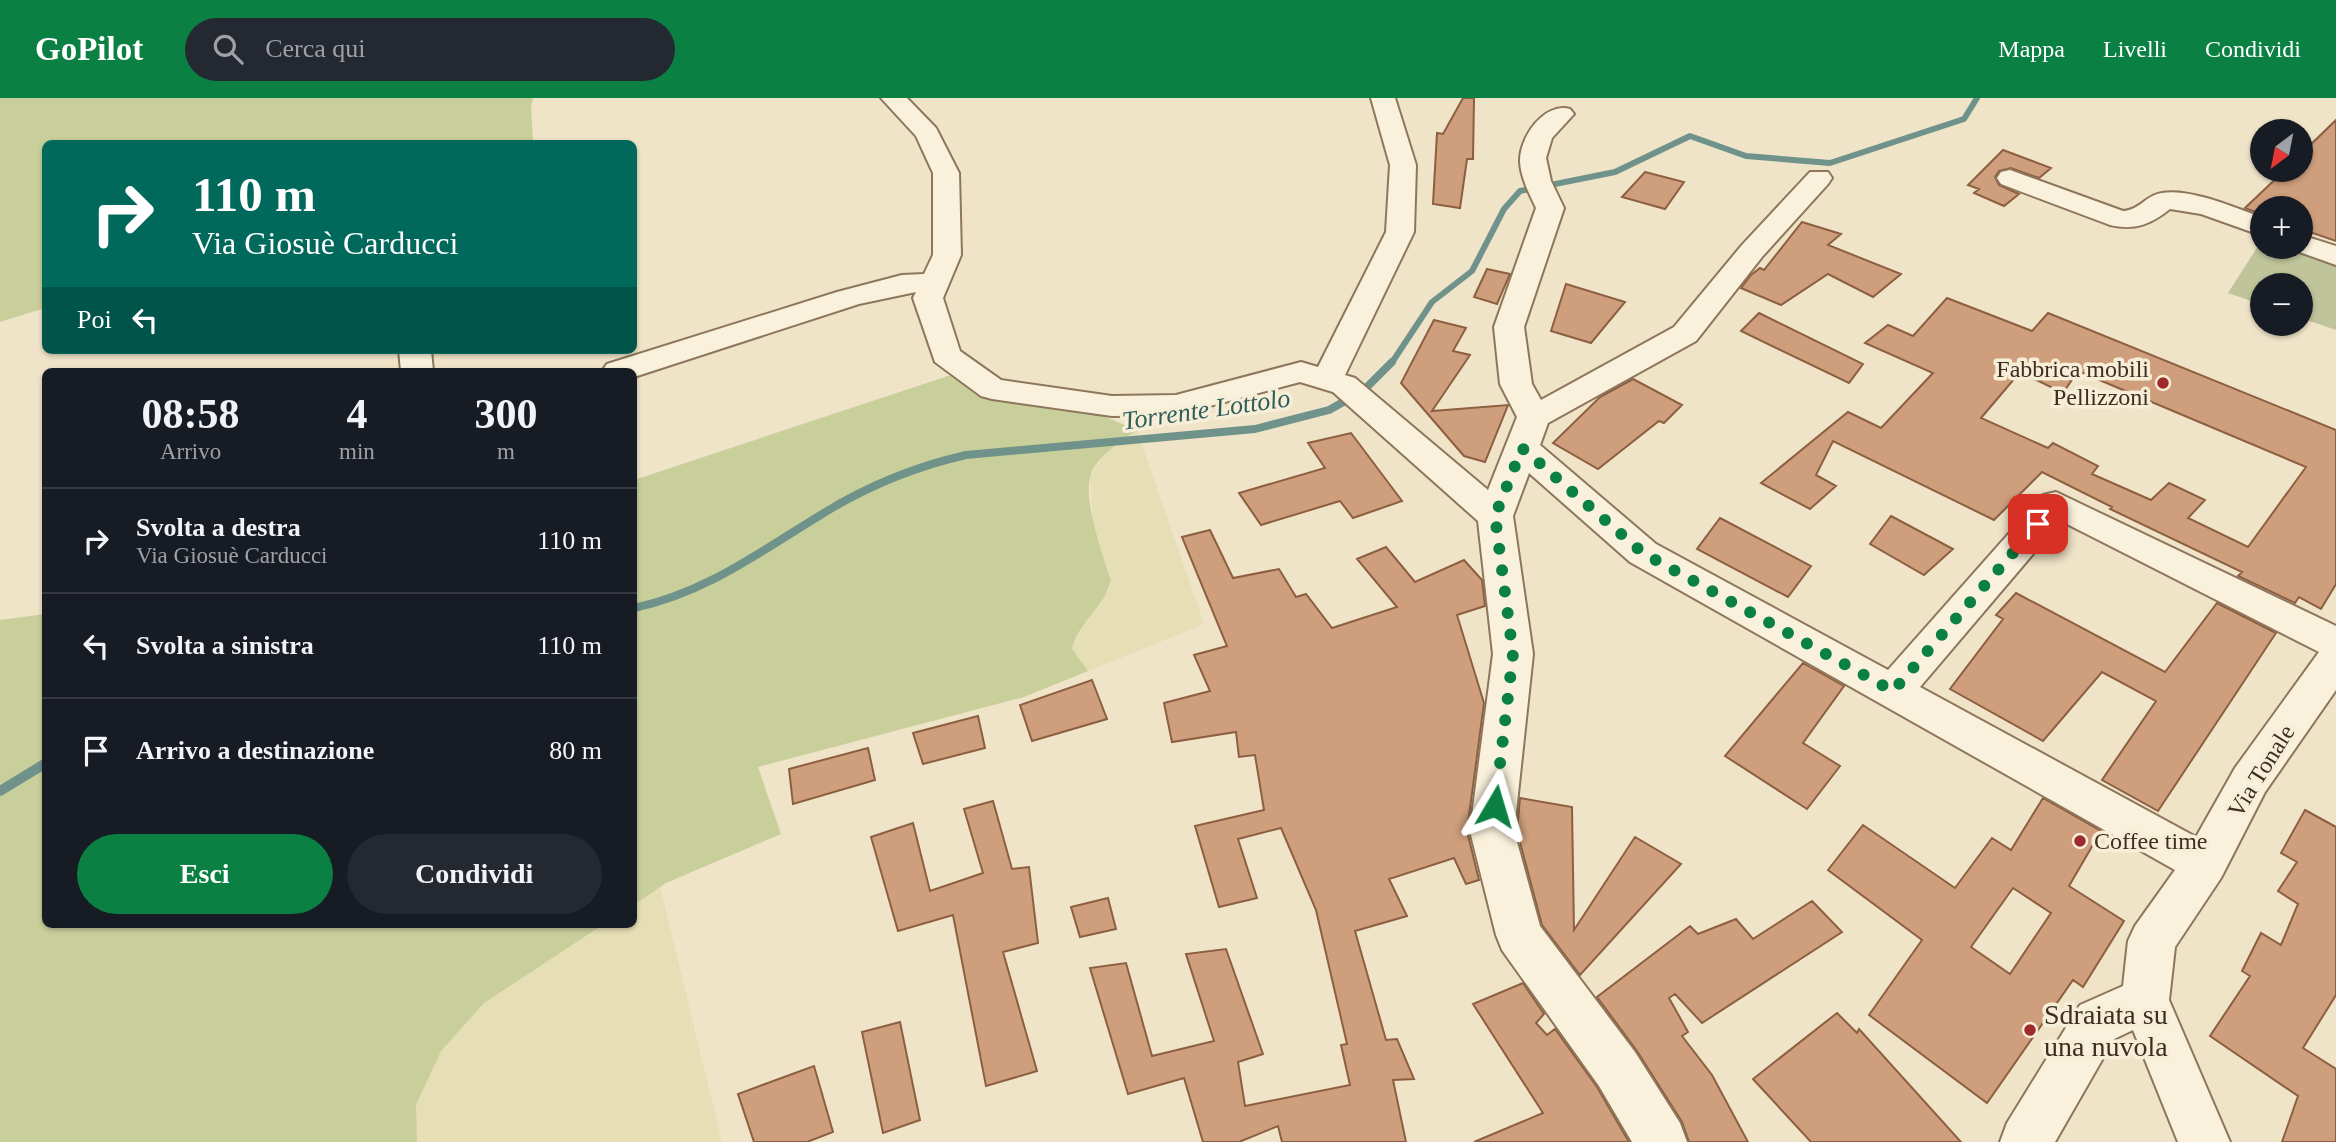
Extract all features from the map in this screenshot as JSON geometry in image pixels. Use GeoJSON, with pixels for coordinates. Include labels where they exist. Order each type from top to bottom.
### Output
{"type":"FeatureCollection","features":[{"type":"Feature","properties":{"kind":"street"},"geometry":{"type":"LineString","coordinates":[[892,98],[928,133],[946,173],[947,255],[928,298],[946,355],[992,389],[1112,407],[1176,405],[1301,372],[1345,390],[1495,516]]}},
{"type":"Feature","properties":{"kind":"street"},"geometry":{"type":"LineString","coordinates":[[1345,390],[1400,232],[1403,165],[1383,98]]}},
{"type":"Feature","properties":{"kind":"street"},"geometry":{"type":"LineString","coordinates":[[1561,114],[1544,128],[1532,153],[1532,174],[1550,208],[1509,327],[1516,384],[1528,432],[1643,553],[2206,864]]}},
{"type":"Feature","properties":{"kind":"street"},"geometry":{"type":"LineString","coordinates":[[1661,1142],[1617,1069],[1518,935],[1492,831],[1513,654],[1495,516],[1528,432],[1685,334],[1752,251],[1819,178]]}},
{"type":"Feature","properties":{"kind":"street"},"geometry":{"type":"LineString","coordinates":[[2010,178],[2120,219],[2142,218],[2165,200],[2207,207],[2250,223]]}},
{"type":"Feature","properties":{"kind":"street"},"geometry":{"type":"LineString","coordinates":[[2313,247],[2336,256]]}},
{"type":"Feature","properties":{"kind":"street"},"geometry":{"type":"LineString","coordinates":[[627,368],[848,298],[902,284],[935,282]]}},
{"type":"Feature","properties":{"kind":"street"},"geometry":{"type":"LineString","coordinates":[[1893,691],[2056,504],[2336,643]]}},
{"type":"Feature","properties":{"kind":"street","name":"Via Tonale"},"geometry":{"type":"LineString","coordinates":[[2145,1000],[2152,941],[2206,864],[2250,780],[2336,659]]}},
{"type":"Feature","properties":{"kind":"street"},"geometry":{"type":"LineString","coordinates":[[2026,1142],[2097,1022],[2145,1000],[2204,1142]]}},
{"type":"Feature","properties":{"kind":"shaded area"},"geometry":{"type":"Polygon","coordinates":[[[1137,430],[1204,624],[1088,671],[1072,649],[1073,644],[1084,622],[1110,588],[1111,580],[1093,525],[1090,476],[1105,454],[1137,430]]]}},
{"type":"Feature","properties":{"kind":"shaded area"},"geometry":{"type":"Polygon","coordinates":[[[659,882],[722,1142],[406,1142],[419,1077],[476,1002],[589,928],[637,928],[637,896],[659,882]]]}},
{"type":"Feature","properties":{"kind":"green space"},"geometry":{"type":"Polygon","coordinates":[[[0,98],[533,98],[533,140],[42,140],[42,309],[0,322],[0,98]]]}},
{"type":"Feature","properties":{"kind":"green space"},"geometry":{"type":"Polygon","coordinates":[[[2313,250],[2336,257],[2336,330],[2313,322],[2313,273],[2250,273],[2250,301],[2228,293],[2250,258],[2313,259],[2313,250]]]}},
{"type":"Feature","properties":{"kind":"green space"},"geometry":{"type":"Polygon","coordinates":[[[957,373],[1063,399],[1137,430],[1104,455],[1091,474],[1091,512],[1111,580],[1104,598],[1080,630],[1072,649],[1088,671],[1024,697],[758,767],[781,834],[666,883],[637,903],[637,479],[957,373]]]}},
{"type":"Feature","properties":{"kind":"green space"},"geometry":{"type":"Polygon","coordinates":[[[42,614],[42,928],[598,928],[484,1003],[441,1051],[416,1105],[417,1142],[0,1142],[0,620],[42,614]]]}},
{"type":"Feature","properties":{"kind":"building"},"geometry":{"type":"Polygon","coordinates":[[[1463,98],[1474,98],[1473,159],[1467,159],[1460,208],[1433,204],[1437,133],[1443,134],[1463,98]]]}},
{"type":"Feature","properties":{"kind":"building"},"geometry":{"type":"Polygon","coordinates":[[[2336,120],[2336,241],[2313,233],[2313,196],[2258,196],[2272,182],[2314,182],[2314,141],[2336,120]]]}},
{"type":"Feature","properties":{"kind":"building"},"geometry":{"type":"Polygon","coordinates":[[[2003,150],[2051,168],[2039,178],[2011,168],[1999,171],[1995,177],[1999,185],[2019,194],[2004,206],[1974,193],[1979,189],[1968,185],[2003,150]]]}},
{"type":"Feature","properties":{"kind":"building"},"geometry":{"type":"Polygon","coordinates":[[[1645,172],[1684,182],[1665,209],[1622,197],[1645,172]]]}},
{"type":"Feature","properties":{"kind":"building"},"geometry":{"type":"Polygon","coordinates":[[[1802,222],[1841,234],[1828,245],[1901,274],[1873,297],[1828,274],[1781,305],[1741,288],[1751,275],[1760,268],[1764,270],[1802,222]]]}},
{"type":"Feature","properties":{"kind":"building"},"geometry":{"type":"Polygon","coordinates":[[[1487,269],[1510,274],[1497,304],[1474,297],[1487,269]]]}},
{"type":"Feature","properties":{"kind":"building"},"geometry":{"type":"Polygon","coordinates":[[[1566,284],[1625,302],[1591,343],[1551,331],[1566,284]]]}},
{"type":"Feature","properties":{"kind":"building"},"geometry":{"type":"Polygon","coordinates":[[[1947,298],[2032,331],[2048,313],[2336,430],[2336,584],[2321,609],[2299,597],[2295,603],[2238,576],[2242,572],[2110,509],[2112,507],[2042,472],[1994,520],[1833,441],[1816,475],[1836,486],[1810,509],[1761,483],[1848,412],[1881,428],[1933,373],[1865,343],[1888,325],[1913,336],[1947,298]],[[2078,371],[2063,393],[2020,372],[1981,418],[2048,448],[2053,443],[2098,466],[2092,474],[2151,500],[2169,483],[2205,500],[2188,518],[2248,547],[2306,467],[2078,371]]]}},
{"type":"Feature","properties":{"kind":"building"},"geometry":{"type":"Polygon","coordinates":[[[1759,313],[1863,364],[1849,383],[1741,331],[1759,313]]]}},
{"type":"Feature","properties":{"kind":"building"},"geometry":{"type":"Polygon","coordinates":[[[1434,320],[1466,328],[1453,351],[1470,355],[1432,411],[1508,405],[1485,462],[1464,456],[1401,383],[1434,320]]]}},
{"type":"Feature","properties":{"kind":"building"},"geometry":{"type":"Polygon","coordinates":[[[1633,379],[1682,405],[1664,423],[1659,421],[1598,469],[1553,443],[1600,397],[1633,379]]]}},
{"type":"Feature","properties":{"kind":"building"},"geometry":{"type":"Polygon","coordinates":[[[1351,433],[1402,501],[1353,518],[1340,501],[1261,525],[1239,493],[1325,468],[1308,443],[1351,433]]]}},
{"type":"Feature","properties":{"kind":"building"},"geometry":{"type":"Polygon","coordinates":[[[1891,516],[1953,549],[1924,575],[1870,544],[1891,516]]]}},
{"type":"Feature","properties":{"kind":"building"},"geometry":{"type":"Polygon","coordinates":[[[1720,518],[1811,566],[1788,597],[1697,549],[1720,518]]]}},
{"type":"Feature","properties":{"kind":"building"},"geometry":{"type":"Polygon","coordinates":[[[1210,530],[1233,578],[1279,569],[1296,597],[1306,594],[1332,628],[1397,607],[1357,559],[1386,547],[1415,582],[1464,560],[1482,580],[1485,606],[1457,615],[1484,703],[1467,831],[1479,880],[1466,884],[1454,858],[1389,879],[1407,916],[1355,931],[1386,1040],[1397,1039],[1414,1079],[1393,1080],[1406,1142],[1282,1142],[1278,1126],[1239,1142],[1203,1142],[1184,1078],[1128,1094],[1090,968],[1126,963],[1152,1056],[1214,1041],[1186,954],[1226,949],[1263,1054],[1238,1062],[1245,1106],[1350,1085],[1341,1045],[1347,1044],[1316,910],[1281,828],[1238,839],[1257,898],[1219,907],[1195,826],[1264,810],[1255,755],[1239,757],[1236,732],[1172,742],[1164,703],[1210,691],[1194,655],[1227,646],[1182,537],[1210,530]]]}},
{"type":"Feature","properties":{"kind":"building"},"geometry":{"type":"Polygon","coordinates":[[[2016,593],[2165,672],[2217,603],[2276,633],[2158,811],[2102,780],[2156,701],[2102,672],[2043,741],[1950,689],[2003,619],[1996,615],[2016,593]]]}},
{"type":"Feature","properties":{"kind":"building"},"geometry":{"type":"Polygon","coordinates":[[[1803,663],[1844,686],[1803,743],[1840,766],[1807,809],[1725,756],[1803,663]]]}},
{"type":"Feature","properties":{"kind":"building"},"geometry":{"type":"Polygon","coordinates":[[[1092,680],[1107,719],[1032,741],[1020,705],[1092,680]]]}},
{"type":"Feature","properties":{"kind":"building"},"geometry":{"type":"Polygon","coordinates":[[[978,716],[985,748],[923,764],[913,733],[978,716]]]}},
{"type":"Feature","properties":{"kind":"building"},"geometry":{"type":"Polygon","coordinates":[[[868,748],[875,780],[793,804],[789,769],[868,748]]]}},
{"type":"Feature","properties":{"kind":"building"},"geometry":{"type":"Polygon","coordinates":[[[1520,798],[1572,807],[1574,930],[1635,837],[1681,864],[1580,975],[1542,925],[1517,831],[1520,798]]]}},
{"type":"Feature","properties":{"kind":"building"},"geometry":{"type":"Polygon","coordinates":[[[2043,798],[2101,831],[2069,886],[2124,921],[2083,987],[2073,980],[1987,1103],[1869,1015],[1922,940],[1828,870],[1863,825],[1955,888],[1992,838],[2011,850],[2043,798]],[[2013,888],[1971,947],[2010,974],[2051,913],[2013,888]]]}},
{"type":"Feature","properties":{"kind":"building"},"geometry":{"type":"Polygon","coordinates":[[[993,801],[1012,869],[1029,867],[1038,943],[1003,952],[1037,1071],[986,1086],[953,915],[898,931],[871,837],[913,823],[930,891],[983,873],[964,809],[993,801]]]}},
{"type":"Feature","properties":{"kind":"building"},"geometry":{"type":"Polygon","coordinates":[[[2305,810],[2336,827],[2336,995],[2303,1048],[2336,1069],[2336,1142],[2282,1142],[2298,1096],[2210,1036],[2250,976],[2242,971],[2261,933],[2281,945],[2298,904],[2278,891],[2297,862],[2281,853],[2305,810]]]}},
{"type":"Feature","properties":{"kind":"building"},"geometry":{"type":"Polygon","coordinates":[[[1108,898],[1116,929],[1080,937],[1071,907],[1108,898]]]}},
{"type":"Feature","properties":{"kind":"building"},"geometry":{"type":"Polygon","coordinates":[[[1812,901],[1842,932],[1702,1023],[1675,994],[1669,998],[1688,1032],[1682,1036],[1712,1075],[1748,1142],[1689,1142],[1682,1122],[1637,1051],[1597,997],[1690,926],[1698,934],[1736,919],[1753,939],[1812,901]]]}},
{"type":"Feature","properties":{"kind":"building"},"geometry":{"type":"Polygon","coordinates":[[[1523,983],[1544,1014],[1536,1023],[1547,1035],[1555,1029],[1597,1087],[1629,1142],[1474,1142],[1543,1113],[1473,1004],[1523,983]]]}},
{"type":"Feature","properties":{"kind":"building"},"geometry":{"type":"Polygon","coordinates":[[[1837,1013],[1857,1033],[1859,1029],[1961,1142],[1811,1142],[1753,1079],[1837,1013]]]}},
{"type":"Feature","properties":{"kind":"building"},"geometry":{"type":"Polygon","coordinates":[[[900,1022],[920,1120],[883,1133],[862,1032],[900,1022]]]}},
{"type":"Feature","properties":{"kind":"building"},"geometry":{"type":"Polygon","coordinates":[[[814,1066],[833,1132],[807,1142],[754,1142],[738,1094],[814,1066]]]}},
{"type":"Feature","properties":{"kind":"waterway","name":"Torrente Lottolo"},"geometry":{"type":"LineString","coordinates":[[1391,364],[1432,302],[1472,271],[1504,209],[1520,191],[1615,172],[1690,136],[1746,156],[1830,163],[1964,119],[1977,98]]}},
{"type":"Feature","properties":{"kind":"waterway","name":"Torrente Lottolo"},"geometry":{"type":"LineString","coordinates":[[637,607],[708,582],[854,496],[927,466],[966,455],[1255,429],[1329,410],[1363,391],[1392,362]]}},
{"type":"Feature","properties":{"kind":"waterway","name":"Torrente Lottolo"},"geometry":{"type":"LineString","coordinates":[[0,791],[42,765]]}},
{"type":"Feature","properties":{"kind":"place","name":"Fabbrica mobili Pellizzoni"},"geometry":{"type":"Point","coordinates":[2163,383]}},
{"type":"Feature","properties":{"kind":"place","name":"Coffee time"},"geometry":{"type":"Point","coordinates":[2080,841]}},
{"type":"Feature","properties":{"kind":"place","name":"Sdraiata su una nuvola"},"geometry":{"type":"Point","coordinates":[2030,1030]}},
{"type":"Feature","properties":{"kind":"route"},"geometry":{"type":"LineString","coordinates":[[1495,806],[1513,654],[1495,516],[1522,448],[1643,553],[1893,691],[2038,524]]}}]}
